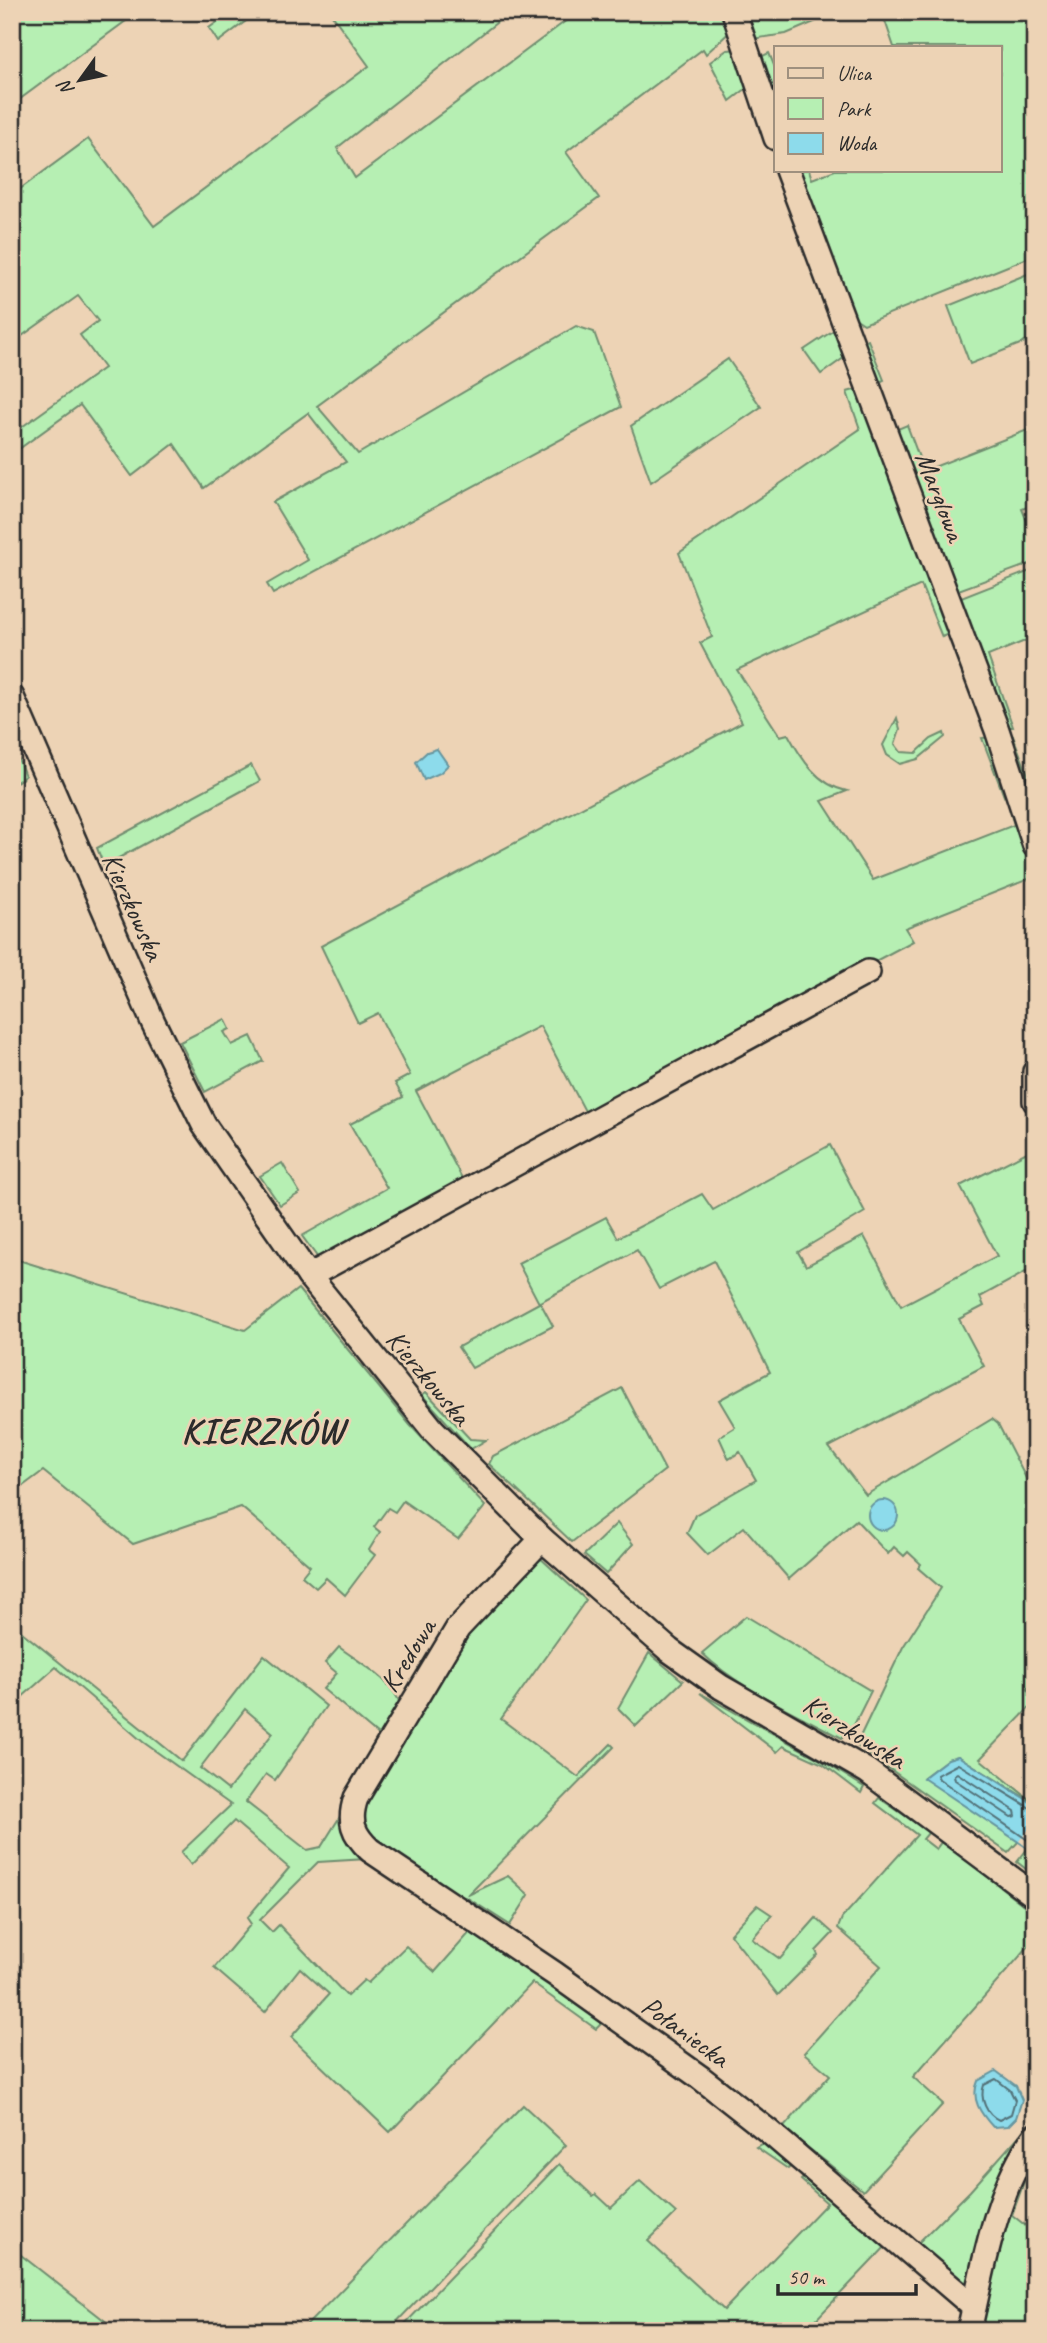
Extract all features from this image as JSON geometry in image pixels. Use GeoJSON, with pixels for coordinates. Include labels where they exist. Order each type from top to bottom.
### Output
{"type":"FeatureCollection","features":[{"type":"Feature","properties":{"kind":"street"},"geometry":{"type":"LineString","coordinates":[[734,12],[774,132]]}},
{"type":"Feature","properties":{"kind":"street","name":"Marglowa"},"geometry":{"type":"LineString","coordinates":[[788,172],[993,718],[1035,846]]}},
{"type":"Feature","properties":{"kind":"street","name":"Kierzkowska"},"geometry":{"type":"LineString","coordinates":[[13,704],[69,835],[188,1095],[237,1176],[309,1276],[433,1430],[542,1539],[696,1671],[844,1756],[936,1820],[1035,1896]]}},
{"type":"Feature","properties":{"kind":"street"},"geometry":{"type":"LineString","coordinates":[[309,1276],[868,972]]}},
{"type":"Feature","properties":{"kind":"street"},"geometry":{"type":"LineString","coordinates":[[1035,1072],[1035,1101]]}},
{"type":"Feature","properties":{"kind":"street","name":"Kredowa"},"geometry":{"type":"LineString","coordinates":[[351,1821],[356,1798],[458,1628],[542,1539]]}},
{"type":"Feature","properties":{"kind":"street","name":"Połaniecka"},"geometry":{"type":"LineString","coordinates":[[351,1821],[354,1831],[370,1850],[555,1974],[710,2085],[974,2307]]}},
{"type":"Feature","properties":{"kind":"street"},"geometry":{"type":"LineString","coordinates":[[969,2331],[1010,2178],[1018,2158],[1035,2136]]}},
{"type":"Feature","properties":{"kind":"green space"},"geometry":{"type":"Polygon","coordinates":[[[12,12],[138,12],[12,105],[12,12]]]}},
{"type":"Feature","properties":{"kind":"green space"},"geometry":{"type":"Polygon","coordinates":[[[231,12],[258,12],[218,42],[209,28],[231,12]]]}},
{"type":"Feature","properties":{"kind":"green space"},"geometry":{"type":"Polygon","coordinates":[[[330,12],[510,12],[337,148],[355,178],[571,17],[569,12],[728,12],[734,28],[706,54],[703,49],[566,152],[599,198],[317,406],[358,454],[576,326],[594,332],[621,407],[273,594],[267,584],[308,560],[273,502],[346,462],[308,413],[204,488],[174,444],[132,476],[80,405],[12,454],[12,434],[104,368],[80,335],[98,321],[78,296],[12,343],[12,195],[88,139],[154,226],[369,66],[330,12]]]}},
{"type":"Feature","properties":{"kind":"green space"},"geometry":{"type":"Polygon","coordinates":[[[742,12],[838,12],[786,34],[752,39],[742,12]]]}},
{"type":"Feature","properties":{"kind":"green space"},"geometry":{"type":"Polygon","coordinates":[[[882,12],[1035,12],[1035,255],[864,324],[852,316],[795,172],[810,172],[812,179],[830,172],[1002,172],[1002,46],[894,46],[882,12]]]}},
{"type":"Feature","properties":{"kind":"green space"},"geometry":{"type":"Polygon","coordinates":[[[740,49],[751,85],[730,101],[710,62],[727,50],[740,49]]]}},
{"type":"Feature","properties":{"kind":"green space"},"geometry":{"type":"Polygon","coordinates":[[[769,53],[774,65],[774,91],[769,92],[758,58],[769,53]]]}},
{"type":"Feature","properties":{"kind":"green space"},"geometry":{"type":"Polygon","coordinates":[[[1035,271],[1035,338],[970,364],[948,306],[1035,271]]]}},
{"type":"Feature","properties":{"kind":"green space"},"geometry":{"type":"Polygon","coordinates":[[[837,328],[848,355],[821,374],[804,350],[837,328]]]}},
{"type":"Feature","properties":{"kind":"green space"},"geometry":{"type":"Polygon","coordinates":[[[868,340],[884,380],[875,384],[860,343],[868,340]]]}},
{"type":"Feature","properties":{"kind":"green space"},"geometry":{"type":"Polygon","coordinates":[[[728,359],[761,407],[651,482],[631,426],[728,359]]]}},
{"type":"Feature","properties":{"kind":"green space"},"geometry":{"type":"Polygon","coordinates":[[[862,388],[952,632],[942,637],[921,585],[737,670],[780,736],[788,734],[804,761],[819,777],[836,788],[847,791],[822,801],[873,880],[1014,825],[1010,811],[1018,810],[1034,877],[905,928],[913,941],[587,1115],[540,1026],[416,1091],[463,1180],[318,1258],[302,1236],[387,1188],[350,1124],[403,1097],[395,1083],[410,1075],[378,1013],[358,1023],[321,946],[742,722],[700,643],[712,637],[679,553],[860,429],[847,392],[862,388]]]}},
{"type":"Feature","properties":{"kind":"green space"},"geometry":{"type":"Polygon","coordinates":[[[907,425],[924,471],[1035,427],[1035,504],[1022,509],[1035,540],[1035,562],[953,592],[893,431],[907,425]]]}},
{"type":"Feature","properties":{"kind":"green space"},"geometry":{"type":"Polygon","coordinates":[[[1035,569],[1035,637],[988,656],[1013,727],[1006,727],[956,600],[1035,569]]]}},
{"type":"Feature","properties":{"kind":"green space"},"geometry":{"type":"Polygon","coordinates":[[[897,718],[900,729],[895,744],[901,752],[916,753],[931,739],[944,733],[945,737],[918,759],[900,764],[887,755],[883,745],[897,718]]]}},
{"type":"Feature","properties":{"kind":"green space"},"geometry":{"type":"Polygon","coordinates":[[[1013,736],[1035,793],[1035,815],[1008,738],[1013,736]]]}},
{"type":"Feature","properties":{"kind":"green space"},"geometry":{"type":"Polygon","coordinates":[[[992,737],[1010,789],[1004,796],[982,738],[992,737]]]}},
{"type":"Feature","properties":{"kind":"green space"},"geometry":{"type":"Polygon","coordinates":[[[12,742],[25,776],[12,785],[12,742]]]}},
{"type":"Feature","properties":{"kind":"green space"},"geometry":{"type":"Polygon","coordinates":[[[251,765],[260,781],[104,866],[97,848],[251,765]]]}},
{"type":"Feature","properties":{"kind":"green space"},"geometry":{"type":"Polygon","coordinates":[[[225,1019],[230,1029],[224,1032],[232,1045],[251,1036],[263,1061],[205,1092],[180,1042],[225,1019]]]}},
{"type":"Feature","properties":{"kind":"green space"},"geometry":{"type":"Polygon","coordinates":[[[830,1145],[865,1212],[798,1252],[806,1266],[864,1236],[901,1306],[997,1256],[960,1186],[1035,1148],[1035,1267],[980,1297],[984,1306],[959,1319],[984,1366],[829,1447],[866,1495],[992,1419],[998,1424],[1028,1482],[1035,1486],[1035,1682],[1027,1688],[1035,1702],[980,1759],[1035,1804],[958,1756],[948,1759],[924,1777],[1019,1841],[1008,1853],[856,1745],[903,1647],[941,1588],[918,1568],[921,1564],[908,1552],[904,1556],[894,1547],[888,1554],[856,1520],[789,1579],[744,1527],[708,1555],[687,1533],[695,1515],[756,1480],[740,1452],[729,1459],[719,1437],[735,1427],[719,1400],[770,1372],[714,1261],[659,1289],[637,1250],[540,1302],[553,1326],[472,1368],[458,1347],[539,1303],[518,1263],[606,1217],[618,1238],[702,1194],[713,1210],[830,1145]]]}},
{"type":"Feature","properties":{"kind":"green space"},"geometry":{"type":"Polygon","coordinates":[[[282,1163],[300,1193],[280,1205],[260,1176],[282,1163]]]}},
{"type":"Feature","properties":{"kind":"green space"},"geometry":{"type":"Polygon","coordinates":[[[12,1258],[245,1330],[298,1289],[410,1425],[485,1506],[458,1539],[403,1501],[395,1512],[388,1508],[374,1527],[380,1532],[369,1550],[375,1555],[345,1595],[326,1578],[316,1588],[302,1576],[310,1566],[241,1507],[133,1544],[43,1471],[12,1494],[12,1258]]]}},
{"type":"Feature","properties":{"kind":"green space"},"geometry":{"type":"Polygon","coordinates":[[[622,1388],[665,1470],[572,1542],[489,1464],[493,1456],[622,1388]]]}},
{"type":"Feature","properties":{"kind":"green space"},"geometry":{"type":"Polygon","coordinates":[[[426,1392],[470,1439],[486,1440],[471,1449],[422,1395],[426,1392]]]}},
{"type":"Feature","properties":{"kind":"green space"},"geometry":{"type":"Polygon","coordinates":[[[617,1523],[633,1544],[606,1574],[584,1555],[617,1523]]]}},
{"type":"Feature","properties":{"kind":"green space"},"geometry":{"type":"Polygon","coordinates":[[[537,1555],[586,1600],[501,1719],[578,1777],[611,1744],[614,1747],[468,1895],[508,1876],[529,1895],[510,1925],[466,1897],[458,1900],[366,1835],[362,1807],[454,1649],[537,1555]]]}},
{"type":"Feature","properties":{"kind":"green space"},"geometry":{"type":"Polygon","coordinates":[[[746,1616],[871,1691],[854,1725],[842,1738],[750,1689],[702,1653],[746,1616]]]}},
{"type":"Feature","properties":{"kind":"green space"},"geometry":{"type":"Polygon","coordinates":[[[12,1624],[182,1761],[264,1655],[326,1706],[275,1780],[266,1774],[246,1802],[307,1850],[321,1847],[341,1815],[366,1859],[318,1862],[260,1920],[272,1932],[279,1925],[347,1996],[364,1980],[368,1983],[406,1946],[435,1972],[471,1931],[605,2020],[596,2029],[532,1983],[390,2132],[291,2037],[329,1994],[300,1968],[265,2012],[214,1968],[251,1924],[247,1918],[289,1868],[234,1821],[191,1865],[181,1852],[231,1805],[143,1742],[56,1667],[12,1706],[12,1624]],[[245,1709],[200,1768],[228,1790],[273,1733],[245,1709]]]}},
{"type":"Feature","properties":{"kind":"green space"},"geometry":{"type":"Polygon","coordinates":[[[339,1647],[384,1680],[397,1697],[401,1707],[384,1736],[378,1735],[323,1689],[337,1673],[325,1663],[339,1647]]]}},
{"type":"Feature","properties":{"kind":"green space"},"geometry":{"type":"Polygon","coordinates":[[[649,1653],[683,1681],[636,1726],[618,1708],[649,1653]]]}},
{"type":"Feature","properties":{"kind":"green space"},"geometry":{"type":"Polygon","coordinates":[[[700,1693],[824,1762],[864,1787],[861,1793],[823,1764],[783,1746],[777,1752],[700,1693]]]}},
{"type":"Feature","properties":{"kind":"green space"},"geometry":{"type":"Polygon","coordinates":[[[879,1798],[929,1832],[923,1839],[936,1849],[942,1841],[1035,1914],[1035,1939],[913,2077],[943,2104],[863,2191],[783,2128],[830,2075],[804,2053],[881,1966],[838,1928],[842,1918],[917,1835],[875,1803],[879,1798]]]}},
{"type":"Feature","properties":{"kind":"green space"},"geometry":{"type":"Polygon","coordinates":[[[1028,1848],[1035,1853],[1035,1876],[1017,1862],[1028,1848]]]}},
{"type":"Feature","properties":{"kind":"green space"},"geometry":{"type":"Polygon","coordinates":[[[757,1905],[772,1915],[752,1939],[780,1959],[816,1918],[833,1933],[816,1951],[818,1955],[778,1995],[730,1934],[757,1905]]]}},
{"type":"Feature","properties":{"kind":"green space"},"geometry":{"type":"Polygon","coordinates":[[[523,2105],[566,2145],[388,2331],[301,2331],[523,2105]]]}},
{"type":"Feature","properties":{"kind":"green space"},"geometry":{"type":"Polygon","coordinates":[[[1035,2118],[1035,2128],[969,2283],[964,2285],[915,2246],[970,2191],[1035,2118]]]}},
{"type":"Feature","properties":{"kind":"green space"},"geometry":{"type":"Polygon","coordinates":[[[768,2140],[795,2162],[788,2169],[756,2147],[768,2140]]]}},
{"type":"Feature","properties":{"kind":"green space"},"geometry":{"type":"Polygon","coordinates":[[[1031,2163],[1012,2215],[1035,2233],[1035,2331],[978,2331],[1006,2218],[1013,2196],[1031,2163]]]}},
{"type":"Feature","properties":{"kind":"green space"},"geometry":{"type":"Polygon","coordinates":[[[559,2164],[593,2196],[596,2194],[611,2208],[640,2181],[676,2213],[648,2241],[724,2310],[827,2203],[801,2180],[809,2173],[889,2243],[805,2331],[398,2331],[559,2164]]]}},
{"type":"Feature","properties":{"kind":"green space"},"geometry":{"type":"Polygon","coordinates":[[[12,2248],[118,2331],[12,2331],[12,2248]]]}},
{"type":"Feature","properties":{"kind":"water"},"geometry":{"type":"Polygon","coordinates":[[[437,749],[448,765],[440,773],[424,780],[416,762],[427,752],[437,749]]]}},
{"type":"Feature","properties":{"kind":"water"},"geometry":{"type":"Polygon","coordinates":[[[883,1500],[894,1504],[898,1515],[894,1526],[883,1530],[872,1526],[868,1515],[872,1504],[883,1500]]]}},
{"type":"Feature","properties":{"kind":"water"},"geometry":{"type":"Polygon","coordinates":[[[958,1756],[1035,1805],[1035,1853],[923,1778],[948,1759],[958,1756]]]}},
{"type":"Feature","properties":{"kind":"water"},"geometry":{"type":"Polygon","coordinates":[[[996,2071],[1016,2086],[1022,2100],[1016,2118],[1008,2126],[993,2127],[976,2100],[978,2081],[996,2071]]]}},
{"type":"Feature","properties":{"kind":"pier"},"geometry":{"type":"Polygon","coordinates":[[[1035,1821],[1035,1840],[1028,1848],[1019,1841],[1035,1821]]]}},
{"type":"Feature","properties":{"kind":"district","name":"KIERZKÓW"},"geometry":{"type":"Point","coordinates":[263,1431]}}]}
